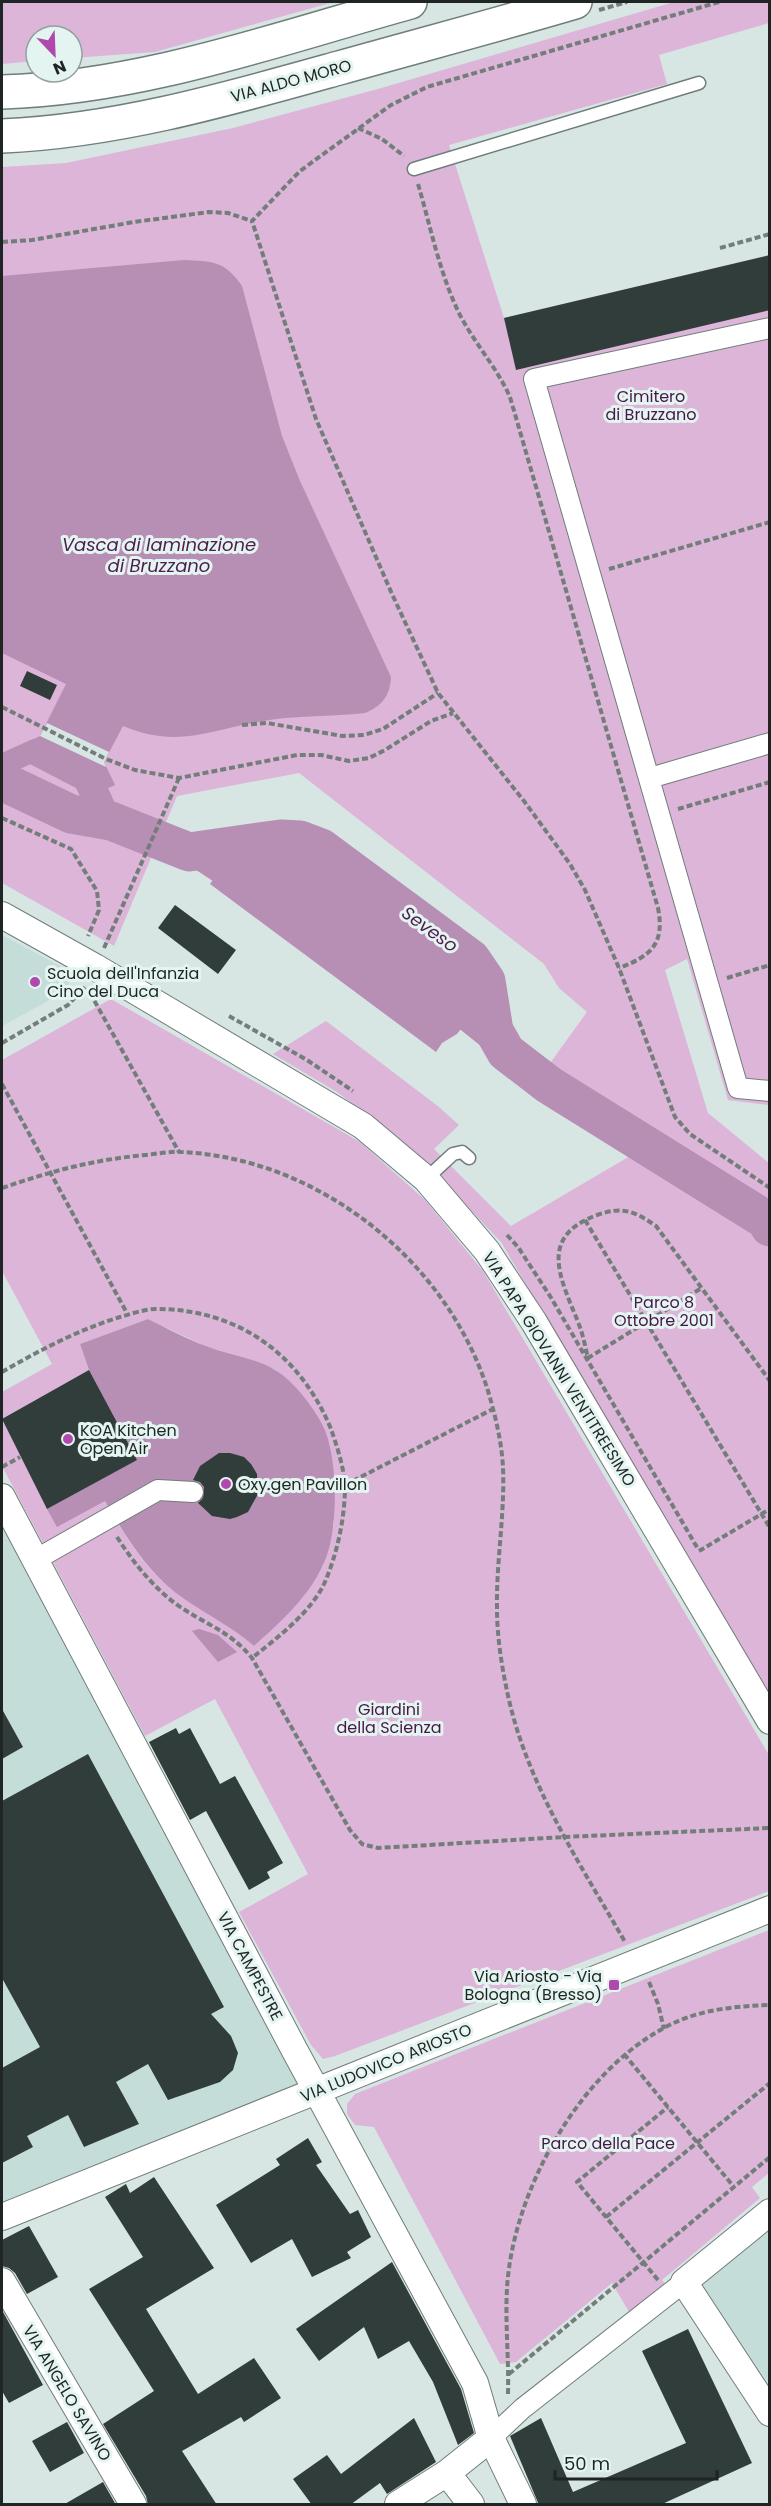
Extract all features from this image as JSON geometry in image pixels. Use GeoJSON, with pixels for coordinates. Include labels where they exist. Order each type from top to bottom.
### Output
{"type":"FeatureCollection","features":[{"type":"Feature","properties":{"kind":"main road"},"geometry":{"type":"LineString","coordinates":[[2,92],[105,81],[181,65],[410,2]]}},
{"type":"Feature","properties":{"kind":"main road","name":"VIA ALDO MORO"},"geometry":{"type":"LineString","coordinates":[[2,136],[119,123],[234,97],[575,2]]}},
{"type":"Feature","properties":{"kind":"street"},"geometry":{"type":"LineString","coordinates":[[770,328],[534,379],[710,983],[738,1088],[770,1091]]}},
{"type":"Feature","properties":{"kind":"street"},"geometry":{"type":"LineString","coordinates":[[650,778],[770,743]]}},
{"type":"Feature","properties":{"kind":"street","name":"VIA PAPA GIOVANNI VENTITREESIMO"},"geometry":{"type":"LineString","coordinates":[[2,915],[95,967],[363,1125],[426,1179],[487,1251],[534,1322],[770,1721]]}},
{"type":"Feature","properties":{"kind":"street"},"geometry":{"type":"LineString","coordinates":[[35,1560],[158,1490],[193,1492]]}},
{"type":"Feature","properties":{"kind":"street","name":"VIA CAMPESTRE"},"geometry":{"type":"LineString","coordinates":[[2,1497],[317,2091],[475,2383],[498,2431],[523,2505]]}},
{"type":"Feature","properties":{"kind":"street","name":"VIA LUDOVICO ARIOSTO"},"geometry":{"type":"LineString","coordinates":[[2,2217],[770,1909]]}},
{"type":"Feature","properties":{"kind":"street"},"geometry":{"type":"LineString","coordinates":[[398,2505],[447,2473],[523,2408],[770,2212]]}},
{"type":"Feature","properties":{"kind":"street","name":"VIA ANGELO SAVINO"},"geometry":{"type":"LineString","coordinates":[[2,2281],[134,2505]]}},
{"type":"Feature","properties":{"kind":"street"},"geometry":{"type":"LineString","coordinates":[[684,2282],[770,2413]]}},
{"type":"Feature","properties":{"kind":"street"},"geometry":{"type":"LineString","coordinates":[[447,2473],[471,2505]]}},
{"type":"Feature","properties":{"kind":"lane"},"geometry":{"type":"LineString","coordinates":[[414,169],[699,83]]}},
{"type":"Feature","properties":{"kind":"lane"},"geometry":{"type":"LineString","coordinates":[[426,1179],[453,1154],[462,1152],[469,1158]]}},
{"type":"Feature","properties":{"kind":"path"},"geometry":{"type":"LineString","coordinates":[[252,221],[300,171],[391,105],[427,87],[719,2]]}},
{"type":"Feature","properties":{"kind":"path"},"geometry":{"type":"LineString","coordinates":[[358,128],[382,139],[401,153],[414,169],[446,282],[473,339],[501,375],[510,396],[661,923],[660,935],[655,945],[639,961],[619,969]]}},
{"type":"Feature","properties":{"kind":"path"},"geometry":{"type":"LineString","coordinates":[[2,242],[32,240],[134,222],[210,212],[228,213],[252,221]]}},
{"type":"Feature","properties":{"kind":"path"},"geometry":{"type":"LineString","coordinates":[[252,221],[316,419],[438,693],[524,801],[570,864],[598,917],[675,1117],[690,1134],[770,1188]]}},
{"type":"Feature","properties":{"kind":"path"},"geometry":{"type":"LineString","coordinates":[[720,248],[770,234]]}},
{"type":"Feature","properties":{"kind":"path"},"geometry":{"type":"LineString","coordinates":[[591,574],[770,522]]}},
{"type":"Feature","properties":{"kind":"path"},"geometry":{"type":"LineString","coordinates":[[242,725],[267,723],[342,736],[364,735],[384,729],[438,693]]}},
{"type":"Feature","properties":{"kind":"path"},"geometry":{"type":"LineString","coordinates":[[2,707],[125,766],[179,778],[297,755],[321,755],[349,761],[369,758],[431,721],[453,713]]}},
{"type":"Feature","properties":{"kind":"path"},"geometry":{"type":"LineString","coordinates":[[95,967],[149,850],[179,778]]}},
{"type":"Feature","properties":{"kind":"path"},"geometry":{"type":"LineString","coordinates":[[661,814],[770,782]]}},
{"type":"Feature","properties":{"kind":"path"},"geometry":{"type":"LineString","coordinates":[[2,818],[71,849],[97,891],[99,910],[87,938]]}},
{"type":"Feature","properties":{"kind":"path"},"geometry":{"type":"LineString","coordinates":[[710,983],[770,965]]}},
{"type":"Feature","properties":{"kind":"path"},"geometry":{"type":"LineString","coordinates":[[2,1043],[68,1005],[86,985],[179,1152]]}},
{"type":"Feature","properties":{"kind":"path"},"geometry":{"type":"LineString","coordinates":[[2,1084],[128,1315]]}},
{"type":"Feature","properties":{"kind":"path"},"geometry":{"type":"LineString","coordinates":[[2,1188],[83,1162],[179,1152],[223,1157],[266,1168],[306,1183],[357,1213],[399,1250],[443,1301],[477,1358],[493,1409],[503,1466],[497,1610],[506,1685],[521,1746],[543,1797],[564,1837],[651,1984],[664,2029]]}},
{"type":"Feature","properties":{"kind":"path"},"geometry":{"type":"LineString","coordinates":[[700,1289],[588,1358],[579,1325],[560,1280],[558,1256],[568,1231],[585,1220],[611,1210],[635,1212],[656,1226],[700,1289],[770,1380]]}},
{"type":"Feature","properties":{"kind":"path"},"geometry":{"type":"LineString","coordinates":[[585,1220],[770,1528]]}},
{"type":"Feature","properties":{"kind":"path"},"geometry":{"type":"LineString","coordinates":[[2,1372],[77,1332],[153,1309],[192,1312],[230,1322],[265,1341],[296,1368],[321,1406],[336,1442],[345,1485],[339,1539],[323,1585],[293,1626],[252,1658]]}},
{"type":"Feature","properties":{"kind":"path"},"geometry":{"type":"LineString","coordinates":[[345,1485],[493,1409]]}},
{"type":"Feature","properties":{"kind":"path"},"geometry":{"type":"LineString","coordinates":[[2,1467],[20,1457]]}},
{"type":"Feature","properties":{"kind":"path"},"geometry":{"type":"LineString","coordinates":[[699,1551],[770,1509]]}},
{"type":"Feature","properties":{"kind":"path"},"geometry":{"type":"LineString","coordinates":[[110,1517],[124,1547],[148,1578],[177,1604],[238,1641],[252,1658],[350,1830],[362,1844],[378,1848],[770,1828]]}},
{"type":"Feature","properties":{"kind":"path"},"geometry":{"type":"LineString","coordinates":[[498,2431],[509,2375],[507,2288],[513,2252],[529,2195],[571,2113],[599,2078],[624,2054],[675,2022],[705,2012],[737,2006],[770,2005]]}},
{"type":"Feature","properties":{"kind":"path"},"geometry":{"type":"LineString","coordinates":[[624,2054],[734,2187]]}},
{"type":"Feature","properties":{"kind":"path"},"geometry":{"type":"LineString","coordinates":[[606,2217],[770,2083]]}},
{"type":"Feature","properties":{"kind":"path"},"geometry":{"type":"LineString","coordinates":[[658,2281],[577,2182],[668,2107]]}},
{"type":"Feature","properties":{"kind":"path"},"geometry":{"type":"LineString","coordinates":[[509,2375],[770,2157]]}},
{"type":"Feature","properties":{"kind":"shaded area","name":"Scuola dell'Infanzia Cino del Duca"},"geometry":{"type":"Polygon","coordinates":[[[2,935],[73,973],[66,991],[2,1026],[2,935]]]}},
{"type":"Feature","properties":{"kind":"shaded area"},"geometry":{"type":"Polygon","coordinates":[[[2,1525],[299,2084],[2,2202],[2,1525]]]}},
{"type":"Feature","properties":{"kind":"shaded area"},"geometry":{"type":"Polygon","coordinates":[[[769,2229],[769,2384],[702,2284],[769,2229]]]}},
{"type":"Feature","properties":{"kind":"green space"},"geometry":{"type":"Polygon","coordinates":[[[2,2],[334,2],[155,52],[84,57],[84,24],[24,24],[24,62],[2,64],[2,2]]]}},
{"type":"Feature","properties":{"kind":"green space"},"geometry":{"type":"Polygon","coordinates":[[[674,2],[769,2],[769,23],[659,55],[667,84],[449,145],[504,318],[769,255],[769,1105],[728,1100],[687,959],[665,970],[708,1113],[769,1163],[769,1697],[501,1242],[429,1167],[388,1131],[337,1092],[273,1054],[326,1021],[439,1107],[459,1125],[434,1149],[511,1226],[630,1156],[532,1088],[587,1012],[559,988],[544,964],[299,773],[177,796],[114,946],[2,883],[2,167],[66,163],[233,128],[378,89],[674,2]]]}},
{"type":"Feature","properties":{"kind":"green space","name":"Giardini della Scienza"},"geometry":{"type":"Polygon","coordinates":[[[111,999],[360,1142],[425,1200],[483,1271],[769,1755],[769,1891],[323,2059],[311,2045],[239,1912],[308,1874],[215,1699],[145,1736],[2,1466],[2,1392],[52,1364],[2,1271],[2,1060],[111,999]],[[148,1319],[80,1344],[89,1370],[137,1460],[105,1501],[120,1527],[155,1575],[178,1594],[254,1646],[323,1566],[334,1524],[335,1476],[276,1370],[246,1358],[207,1347],[148,1319]]]}},
{"type":"Feature","properties":{"kind":"green space","name":"Parco della Pace"},"geometry":{"type":"Polygon","coordinates":[[[769,1930],[769,2173],[752,2187],[760,2198],[662,2280],[668,2288],[632,2317],[612,2283],[516,2362],[500,2364],[374,2127],[355,2125],[347,2114],[347,2104],[355,2094],[769,1930]]]}},
{"type":"Feature","properties":{"kind":"water","name":"Vasca di laminazione di Bruzzano"},"geometry":{"type":"Polygon","coordinates":[[[184,260],[210,262],[224,267],[242,286],[282,436],[300,481],[391,677],[389,690],[384,700],[365,713],[276,719],[193,736],[177,737],[143,733],[123,726],[104,762],[115,785],[82,800],[76,788],[28,763],[19,746],[40,736],[66,684],[2,653],[2,276],[184,260]]]}},
{"type":"Feature","properties":{"kind":"water"},"geometry":{"type":"Polygon","coordinates":[[[282,853],[304,855],[325,867],[463,971],[477,998],[477,1008],[457,1034],[442,1043],[436,1052],[210,884],[226,862],[282,853]]]}},
{"type":"Feature","properties":{"kind":"water"},"geometry":{"type":"Polygon","coordinates":[[[148,1319],[184,1337],[275,1370],[290,1381],[305,1398],[318,1416],[326,1433],[333,1463],[335,1500],[328,1553],[316,1579],[308,1590],[283,1619],[254,1646],[165,1584],[136,1551],[105,1501],[57,1527],[47,1509],[136,1460],[89,1370],[80,1344],[148,1319]]]}},
{"type":"Feature","properties":{"kind":"water"},"geometry":{"type":"Polygon","coordinates":[[[199,1629],[218,1635],[237,1652],[218,1662],[192,1631],[199,1629]]]}},
{"type":"Feature","properties":{"kind":"pier"},"geometry":{"type":"Polygon","coordinates":[[[47,723],[109,752],[104,762],[106,767],[40,736],[47,723]]]}},
{"type":"Feature","properties":{"kind":"building"},"geometry":{"type":"Polygon","coordinates":[[[770,255],[770,310],[516,370],[504,318],[770,255]]]}},
{"type":"Feature","properties":{"kind":"building"},"geometry":{"type":"Polygon","coordinates":[[[27,671],[57,685],[50,700],[20,686],[27,671]]]}},
{"type":"Feature","properties":{"kind":"building"},"geometry":{"type":"Polygon","coordinates":[[[175,905],[236,950],[218,974],[158,928],[175,905]]]}},
{"type":"Feature","properties":{"kind":"building","name":"KOA Kitchen Open Air"},"geometry":{"type":"Polygon","coordinates":[[[89,1370],[137,1460],[47,1509],[2,1419],[89,1370]]]}},
{"type":"Feature","properties":{"kind":"building","name":"Oxy.gen Pavillon"},"geometry":{"type":"Polygon","coordinates":[[[219,1453],[244,1457],[257,1474],[258,1494],[248,1512],[230,1519],[212,1516],[198,1503],[203,1498],[204,1487],[200,1482],[193,1480],[200,1466],[219,1453]]]}},
{"type":"Feature","properties":{"kind":"building"},"geometry":{"type":"Polygon","coordinates":[[[2,1709],[23,1747],[2,1759],[2,1709]]]}},
{"type":"Feature","properties":{"kind":"building"},"geometry":{"type":"Polygon","coordinates":[[[176,1728],[179,1734],[190,1728],[220,1784],[235,1776],[283,1863],[267,1872],[270,1878],[249,1890],[206,1811],[190,1820],[149,1742],[176,1728]]]}},
{"type":"Feature","properties":{"kind":"building"},"geometry":{"type":"Polygon","coordinates":[[[88,1754],[224,2007],[211,2014],[231,2036],[238,2053],[233,2070],[220,2082],[168,2100],[148,2064],[116,2082],[139,2124],[84,2147],[68,2115],[27,2136],[33,2147],[2,2163],[2,2068],[40,2047],[2,1978],[2,1801],[88,1754]]]}},
{"type":"Feature","properties":{"kind":"building"},"geometry":{"type":"Polygon","coordinates":[[[308,2138],[322,2162],[316,2165],[350,2214],[358,2210],[371,2237],[347,2252],[351,2258],[312,2277],[292,2239],[251,2263],[216,2205],[280,2165],[276,2159],[308,2138]]]}},
{"type":"Feature","properties":{"kind":"building"},"geometry":{"type":"Polygon","coordinates":[[[154,2177],[214,2268],[146,2309],[198,2394],[254,2358],[281,2398],[244,2422],[241,2417],[182,2451],[217,2505],[148,2505],[146,2496],[103,2424],[154,2391],[89,2289],[143,2257],[105,2197],[126,2184],[130,2193],[154,2177]]]}},
{"type":"Feature","properties":{"kind":"building"},"geometry":{"type":"Polygon","coordinates":[[[29,2226],[58,2277],[27,2294],[15,2273],[2,2266],[2,2240],[29,2226]]]}},
{"type":"Feature","properties":{"kind":"building"},"geometry":{"type":"Polygon","coordinates":[[[392,2262],[461,2389],[474,2433],[458,2445],[433,2382],[409,2341],[378,2359],[364,2327],[319,2361],[296,2329],[392,2262]]]}},
{"type":"Feature","properties":{"kind":"building"},"geometry":{"type":"Polygon","coordinates":[[[2,2310],[43,2385],[9,2403],[2,2391],[2,2310]]]}},
{"type":"Feature","properties":{"kind":"building"},"geometry":{"type":"Polygon","coordinates":[[[688,2329],[752,2463],[660,2505],[539,2505],[510,2436],[541,2418],[573,2492],[686,2443],[642,2351],[688,2329]]]}},
{"type":"Feature","properties":{"kind":"building"},"geometry":{"type":"Polygon","coordinates":[[[414,2418],[436,2462],[387,2494],[380,2483],[350,2505],[312,2505],[293,2479],[327,2455],[341,2474],[414,2418]]]}},
{"type":"Feature","properties":{"kind":"building"},"geometry":{"type":"Polygon","coordinates":[[[67,2422],[84,2453],[50,2472],[32,2441],[67,2422]]]}},
{"type":"Feature","properties":{"kind":"building"},"geometry":{"type":"Polygon","coordinates":[[[103,2482],[116,2505],[63,2505],[103,2482]]]}},
{"type":"Feature","properties":{"kind":"waterway"},"geometry":{"type":"LineString","coordinates":[[2,765],[35,750],[50,757]]}},
{"type":"Feature","properties":{"kind":"waterway"},"geometry":{"type":"LineString","coordinates":[[80,770],[90,775],[111,821]]}},
{"type":"Feature","properties":{"kind":"waterway","name":"Seveso"},"geometry":{"type":"LineString","coordinates":[[2,781],[71,814],[111,821],[189,852],[281,839],[300,840],[321,848],[471,959],[486,981],[494,1031],[506,1052],[549,1085],[766,1220],[770,1227]]}},
{"type":"Feature","properties":{"kind":"waterway"},"geometry":{"type":"LineString","coordinates":[[189,852],[245,889]]}},
{"type":"Feature","properties":{"kind":"waterway"},"geometry":{"type":"LineString","coordinates":[[441,1006],[467,1021],[506,1052]]}},
{"type":"Feature","properties":{"kind":"place","name":"Scuola dell'Infanzia Cino del Duca"},"geometry":{"type":"Point","coordinates":[35,982]}},
{"type":"Feature","properties":{"kind":"place","name":"KOA Kitchen Open Air"},"geometry":{"type":"Point","coordinates":[68,1439]}},
{"type":"Feature","properties":{"kind":"place","name":"Oxy.gen Pavillon"},"geometry":{"type":"Point","coordinates":[226,1484]}},
{"type":"Feature","properties":{"kind":"place","name":"Via Ariosto - Via Bologna (Bresso)"},"geometry":{"type":"Point","coordinates":[614,1985]}},
{"type":"Feature","properties":{"kind":"park label","name":"Cimitero di Bruzzano"},"geometry":{"type":"Point","coordinates":[651,405]}},
{"type":"Feature","properties":{"kind":"park label","name":"Parco 8 Ottobre 2001"},"geometry":{"type":"Point","coordinates":[664,1311]}}]}
